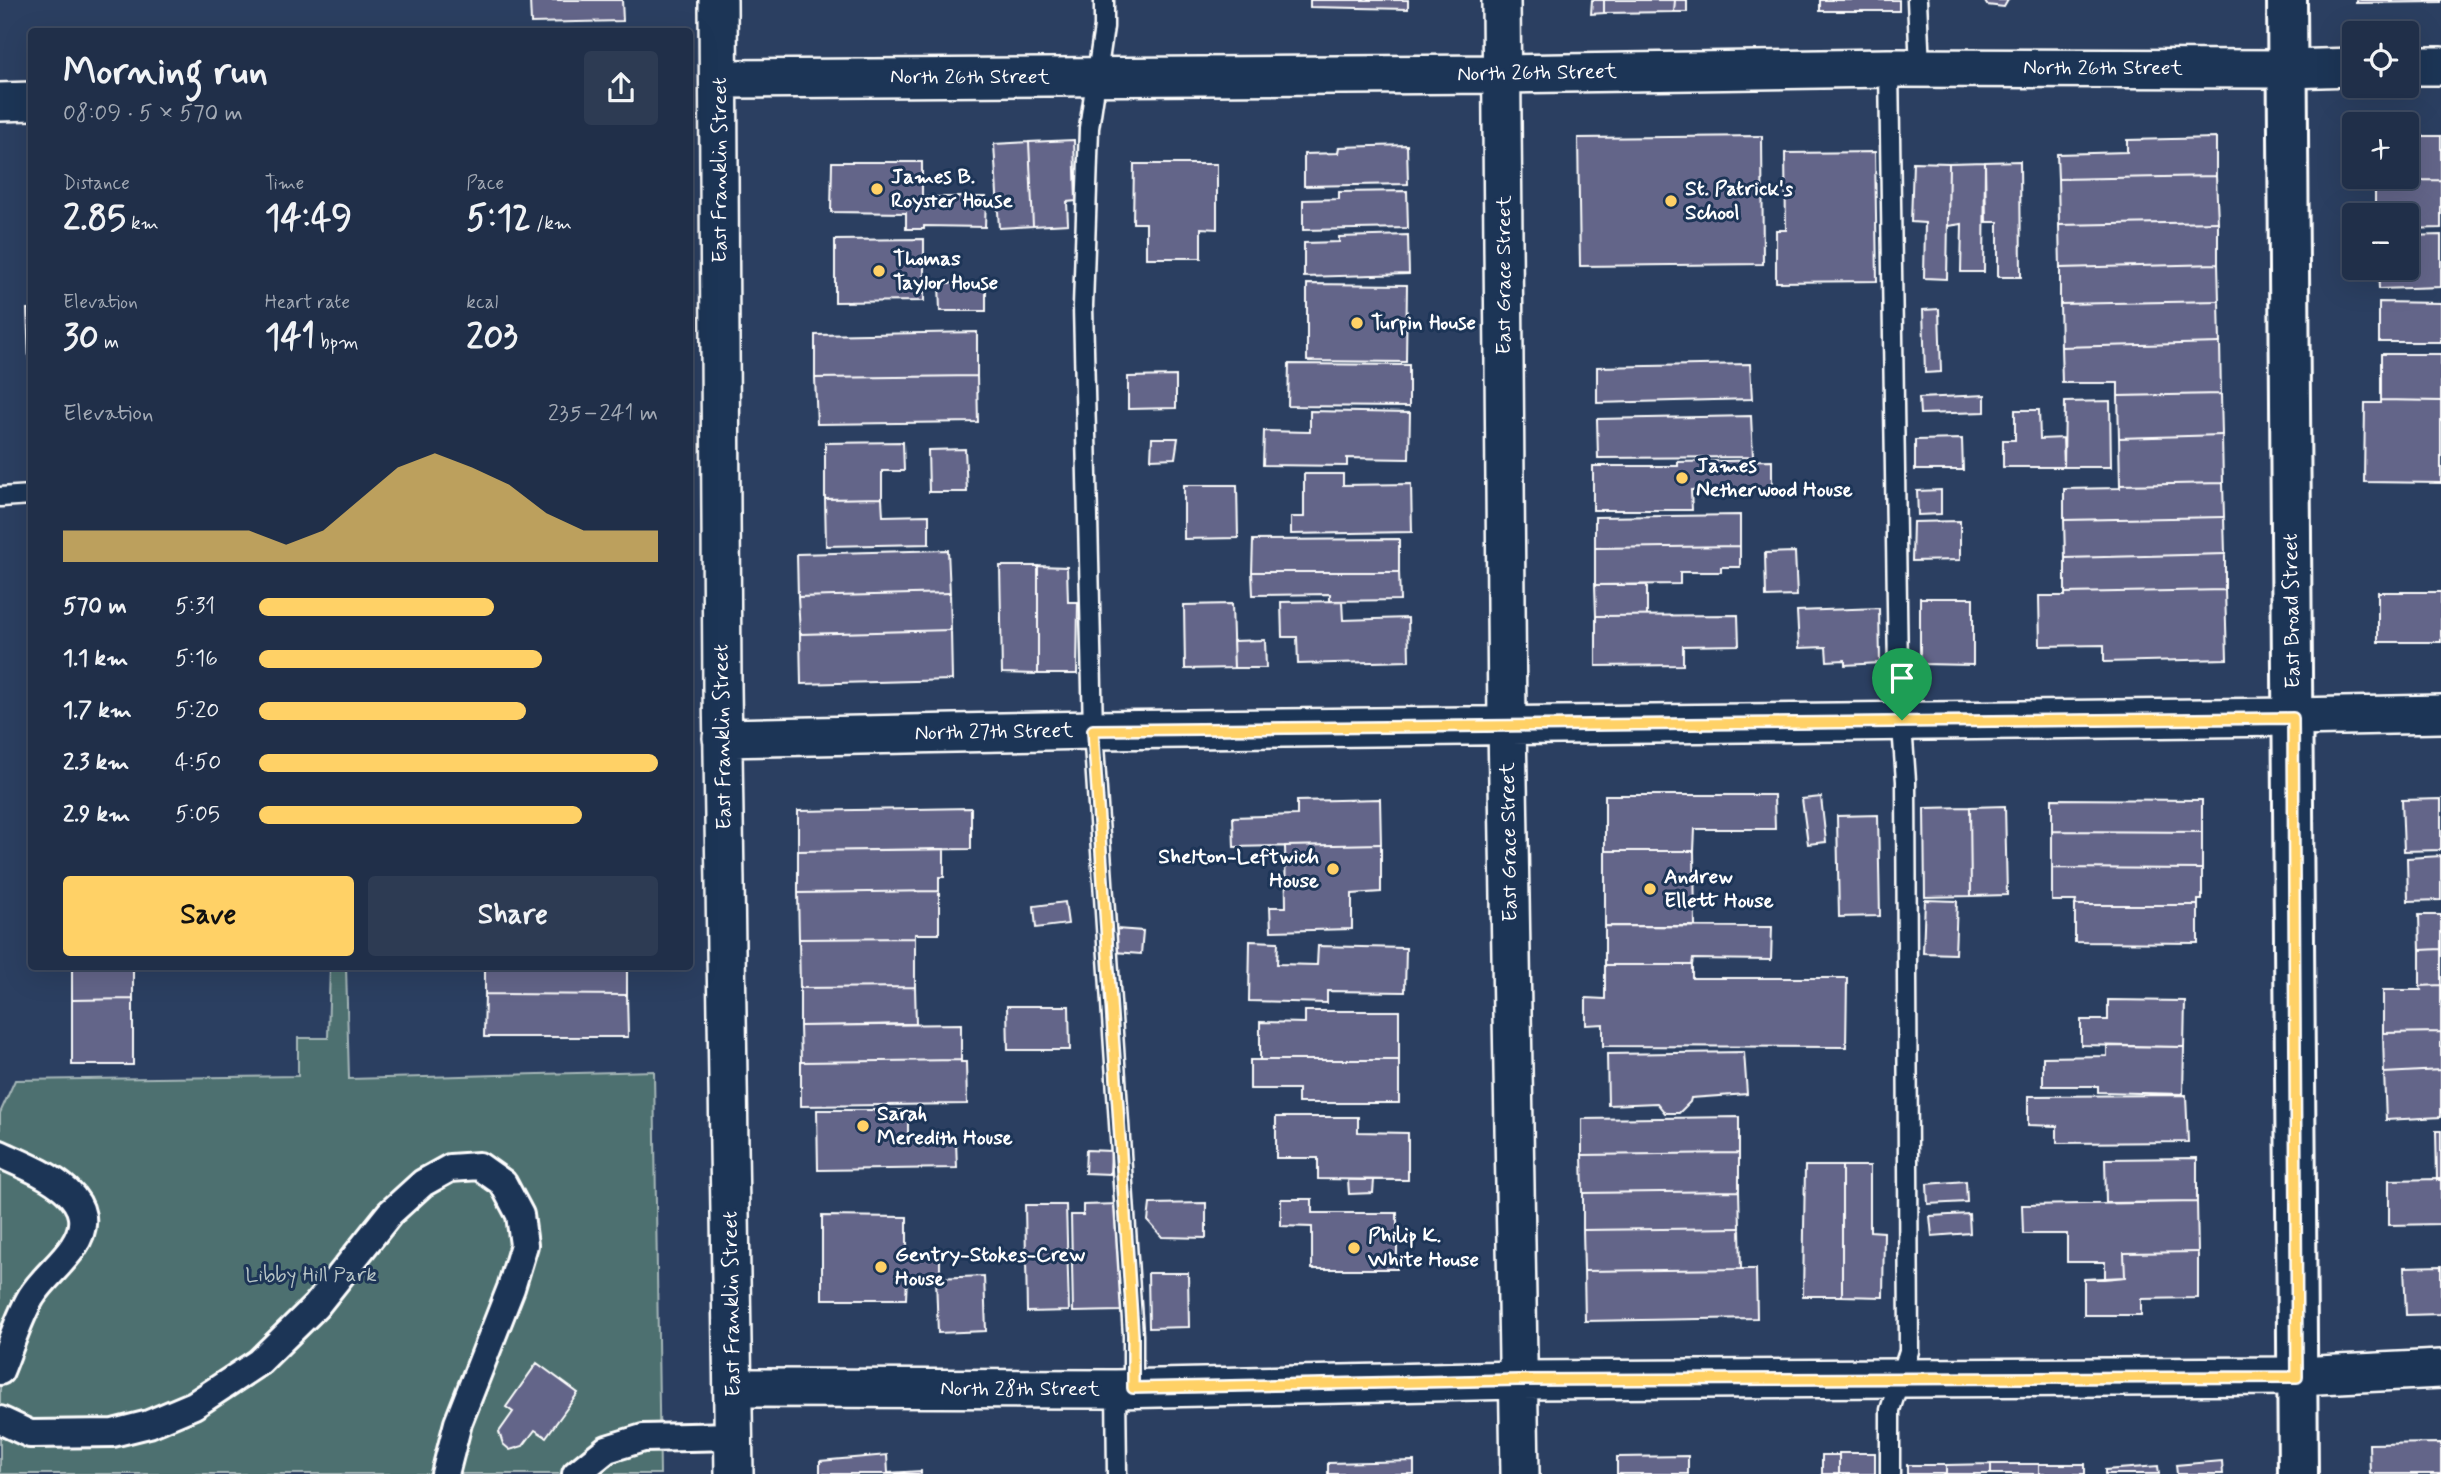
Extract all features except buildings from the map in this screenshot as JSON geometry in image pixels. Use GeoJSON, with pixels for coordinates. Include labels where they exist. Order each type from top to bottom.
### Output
{"type":"FeatureCollection","features":[{"type":"Feature","properties":{"kind":"main road","name":"East Broad Street"},"geometry":{"type":"LineString","coordinates":[[2287,0],[2298,1474]]}},
{"type":"Feature","properties":{"kind":"street","name":"East Franklin Street"},"geometry":{"type":"LineString","coordinates":[[718,0],[722,738],[734,1474]]}},
{"type":"Feature","properties":{"kind":"street","name":"East Grace Street"},"geometry":{"type":"LineString","coordinates":[[1501,0],[1507,724],[1520,1474]]}},
{"type":"Feature","properties":{"kind":"street"},"geometry":{"type":"LineString","coordinates":[[2419,66],[2441,66]]}},
{"type":"Feature","properties":{"kind":"street","name":"North 26th Street"},"geometry":{"type":"LineString","coordinates":[[719,79],[1502,74],[1904,68],[2342,67]]}},
{"type":"Feature","properties":{"kind":"street"},"geometry":{"type":"LineString","coordinates":[[0,102],[28,101]]}},
{"type":"Feature","properties":{"kind":"street","name":"North 27th Street"},"geometry":{"type":"LineString","coordinates":[[722,738],[1507,724],[2293,718],[2441,714]]}},
{"type":"Feature","properties":{"kind":"street"},"geometry":{"type":"LineString","coordinates":[[0,1154],[53,1179],[73,1194],[82,1216],[80,1235],[72,1249],[45,1277],[30,1298],[0,1371]]}},
{"type":"Feature","properties":{"kind":"street"},"geometry":{"type":"LineString","coordinates":[[0,1420],[30,1434],[113,1433],[149,1424],[194,1405],[259,1362],[316,1306],[390,1213],[423,1183],[450,1168],[479,1166],[503,1183],[520,1215],[524,1245],[458,1423],[446,1474]]}},
{"type":"Feature","properties":{"kind":"street","name":"North 28th Street"},"geometry":{"type":"LineString","coordinates":[[733,1388],[1124,1388],[1518,1380],[1900,1377],[2297,1377],[2441,1370]]}},
{"type":"Feature","properties":{"kind":"street"},"geometry":{"type":"LineString","coordinates":[[576,1474],[607,1449],[643,1438],[734,1436]]}},
{"type":"Feature","properties":{"kind":"lane"},"geometry":{"type":"LineString","coordinates":[[1104,0],[1104,27],[1089,128],[1083,306],[1093,730],[1133,1335],[1124,1388],[1117,1474]]}},
{"type":"Feature","properties":{"kind":"lane"},"geometry":{"type":"LineString","coordinates":[[1890,1474],[1890,1410],[1909,1351],[1906,781],[1898,671],[1904,68],[1917,0]]}},
{"type":"Feature","properties":{"kind":"lane"},"geometry":{"type":"LineString","coordinates":[[0,496],[28,495]]}},
{"type":"Feature","properties":{"kind":"green space","name":"Libby Hill Park"},"geometry":{"type":"Polygon","coordinates":[[[330,970],[346,970],[349,1079],[654,1071],[660,1474],[0,1474],[0,1113],[15,1080],[298,1076],[298,1038],[328,1038],[330,970]]]}},
{"type":"Feature","properties":{"kind":"place","name":"James B. Royster House"},"geometry":{"type":"Point","coordinates":[877,189]}},
{"type":"Feature","properties":{"kind":"place","name":"St. Patrick's School"},"geometry":{"type":"Point","coordinates":[1671,201]}},
{"type":"Feature","properties":{"kind":"place","name":"Thomas Taylor House"},"geometry":{"type":"Point","coordinates":[879,271]}},
{"type":"Feature","properties":{"kind":"place","name":"Turpin House"},"geometry":{"type":"Point","coordinates":[1357,323]}},
{"type":"Feature","properties":{"kind":"place","name":"James Netherwood House"},"geometry":{"type":"Point","coordinates":[1682,478]}},
{"type":"Feature","properties":{"kind":"place","name":"Shelton-Leftwich House"},"geometry":{"type":"Point","coordinates":[1333,869]}},
{"type":"Feature","properties":{"kind":"place","name":"Andrew Ellett House"},"geometry":{"type":"Point","coordinates":[1650,889]}},
{"type":"Feature","properties":{"kind":"place","name":"Sarah Meredith House"},"geometry":{"type":"Point","coordinates":[863,1126]}},
{"type":"Feature","properties":{"kind":"place","name":"Philip K. White House"},"geometry":{"type":"Point","coordinates":[1354,1248]}},
{"type":"Feature","properties":{"kind":"place","name":"Gentry-Stokes-Crew House"},"geometry":{"type":"Point","coordinates":[881,1267]}},
{"type":"Feature","properties":{"kind":"route"},"geometry":{"type":"LineString","coordinates":[[2293,718],[2297,1377],[1518,1380],[1133,1388],[1133,1335],[1093,730],[1902,720],[2293,718]]}}]}
